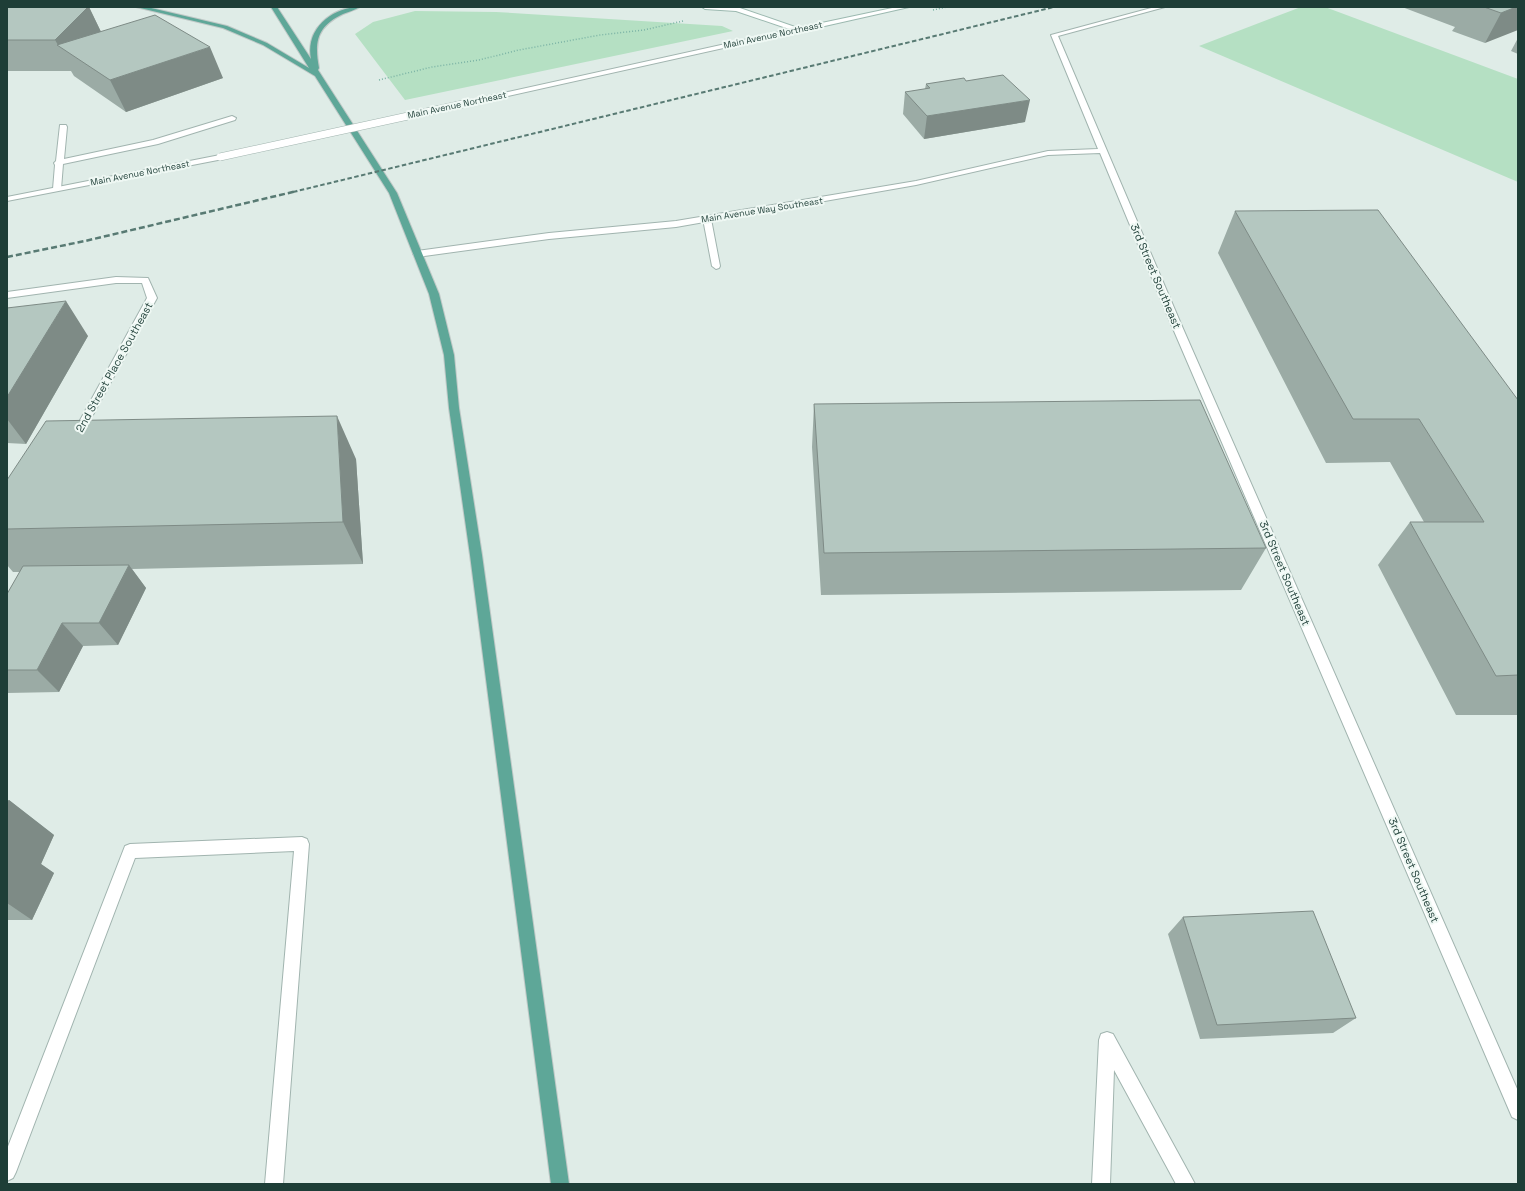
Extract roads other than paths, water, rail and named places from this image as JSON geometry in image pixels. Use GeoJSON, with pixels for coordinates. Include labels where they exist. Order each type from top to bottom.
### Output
{"type":"FeatureCollection","features":[{"type":"Feature","properties":{"kind":"main road"},"geometry":{"type":"LineString","coordinates":[[139,7],[226,27],[265,44],[318,75]]}},
{"type":"Feature","properties":{"kind":"main road"},"geometry":{"type":"LineString","coordinates":[[274,7],[393,193],[434,294],[449,355],[454,408],[478,563],[560,1184]]}},
{"type":"Feature","properties":{"kind":"main road"},"geometry":{"type":"LineString","coordinates":[[318,75],[313,50],[315,32],[326,21],[357,7]]}},
{"type":"Feature","properties":{"kind":"street"},"geometry":{"type":"LineString","coordinates":[[705,7],[738,8],[798,30]]}},
{"type":"Feature","properties":{"kind":"street","name":"Main Avenue Northeast"},"geometry":{"type":"LineString","coordinates":[[7,199],[220,157],[906,7]]}},
{"type":"Feature","properties":{"kind":"street","name":"3rd Street Southeast"},"geometry":{"type":"LineString","coordinates":[[1162,7],[1054,35],[1176,324],[1518,1111]]}},
{"type":"Feature","properties":{"kind":"street"},"geometry":{"type":"LineString","coordinates":[[58,163],[155,142],[232,118]]}},
{"type":"Feature","properties":{"kind":"street"},"geometry":{"type":"LineString","coordinates":[[57,189],[62,127]]}},
{"type":"Feature","properties":{"kind":"street","name":"Main Avenue Way Southeast"},"geometry":{"type":"LineString","coordinates":[[418,254],[549,236],[676,224],[916,183],[1048,153],[1103,151]]}},
{"type":"Feature","properties":{"kind":"street"},"geometry":{"type":"LineString","coordinates":[[707,219],[716,266]]}},
{"type":"Feature","properties":{"kind":"street","name":"2nd Street Place Southeast"},"geometry":{"type":"LineString","coordinates":[[7,294],[116,280],[145,280],[152,298],[91,412],[74,439]]}},
{"type":"Feature","properties":{"kind":"street"},"geometry":{"type":"LineString","coordinates":[[7,1172],[130,851],[302,844],[274,1184]]}},
{"type":"Feature","properties":{"kind":"street"},"geometry":{"type":"LineString","coordinates":[[1100,1184],[1107,1040],[1186,1184]]}},
{"type":"Feature","properties":{"kind":"railway"},"geometry":{"type":"LineString","coordinates":[[293,192],[1054,7]]}},
{"type":"Feature","properties":{"kind":"railway"},"geometry":{"type":"LineString","coordinates":[[7,257],[85,241],[297,191]]}}]}
